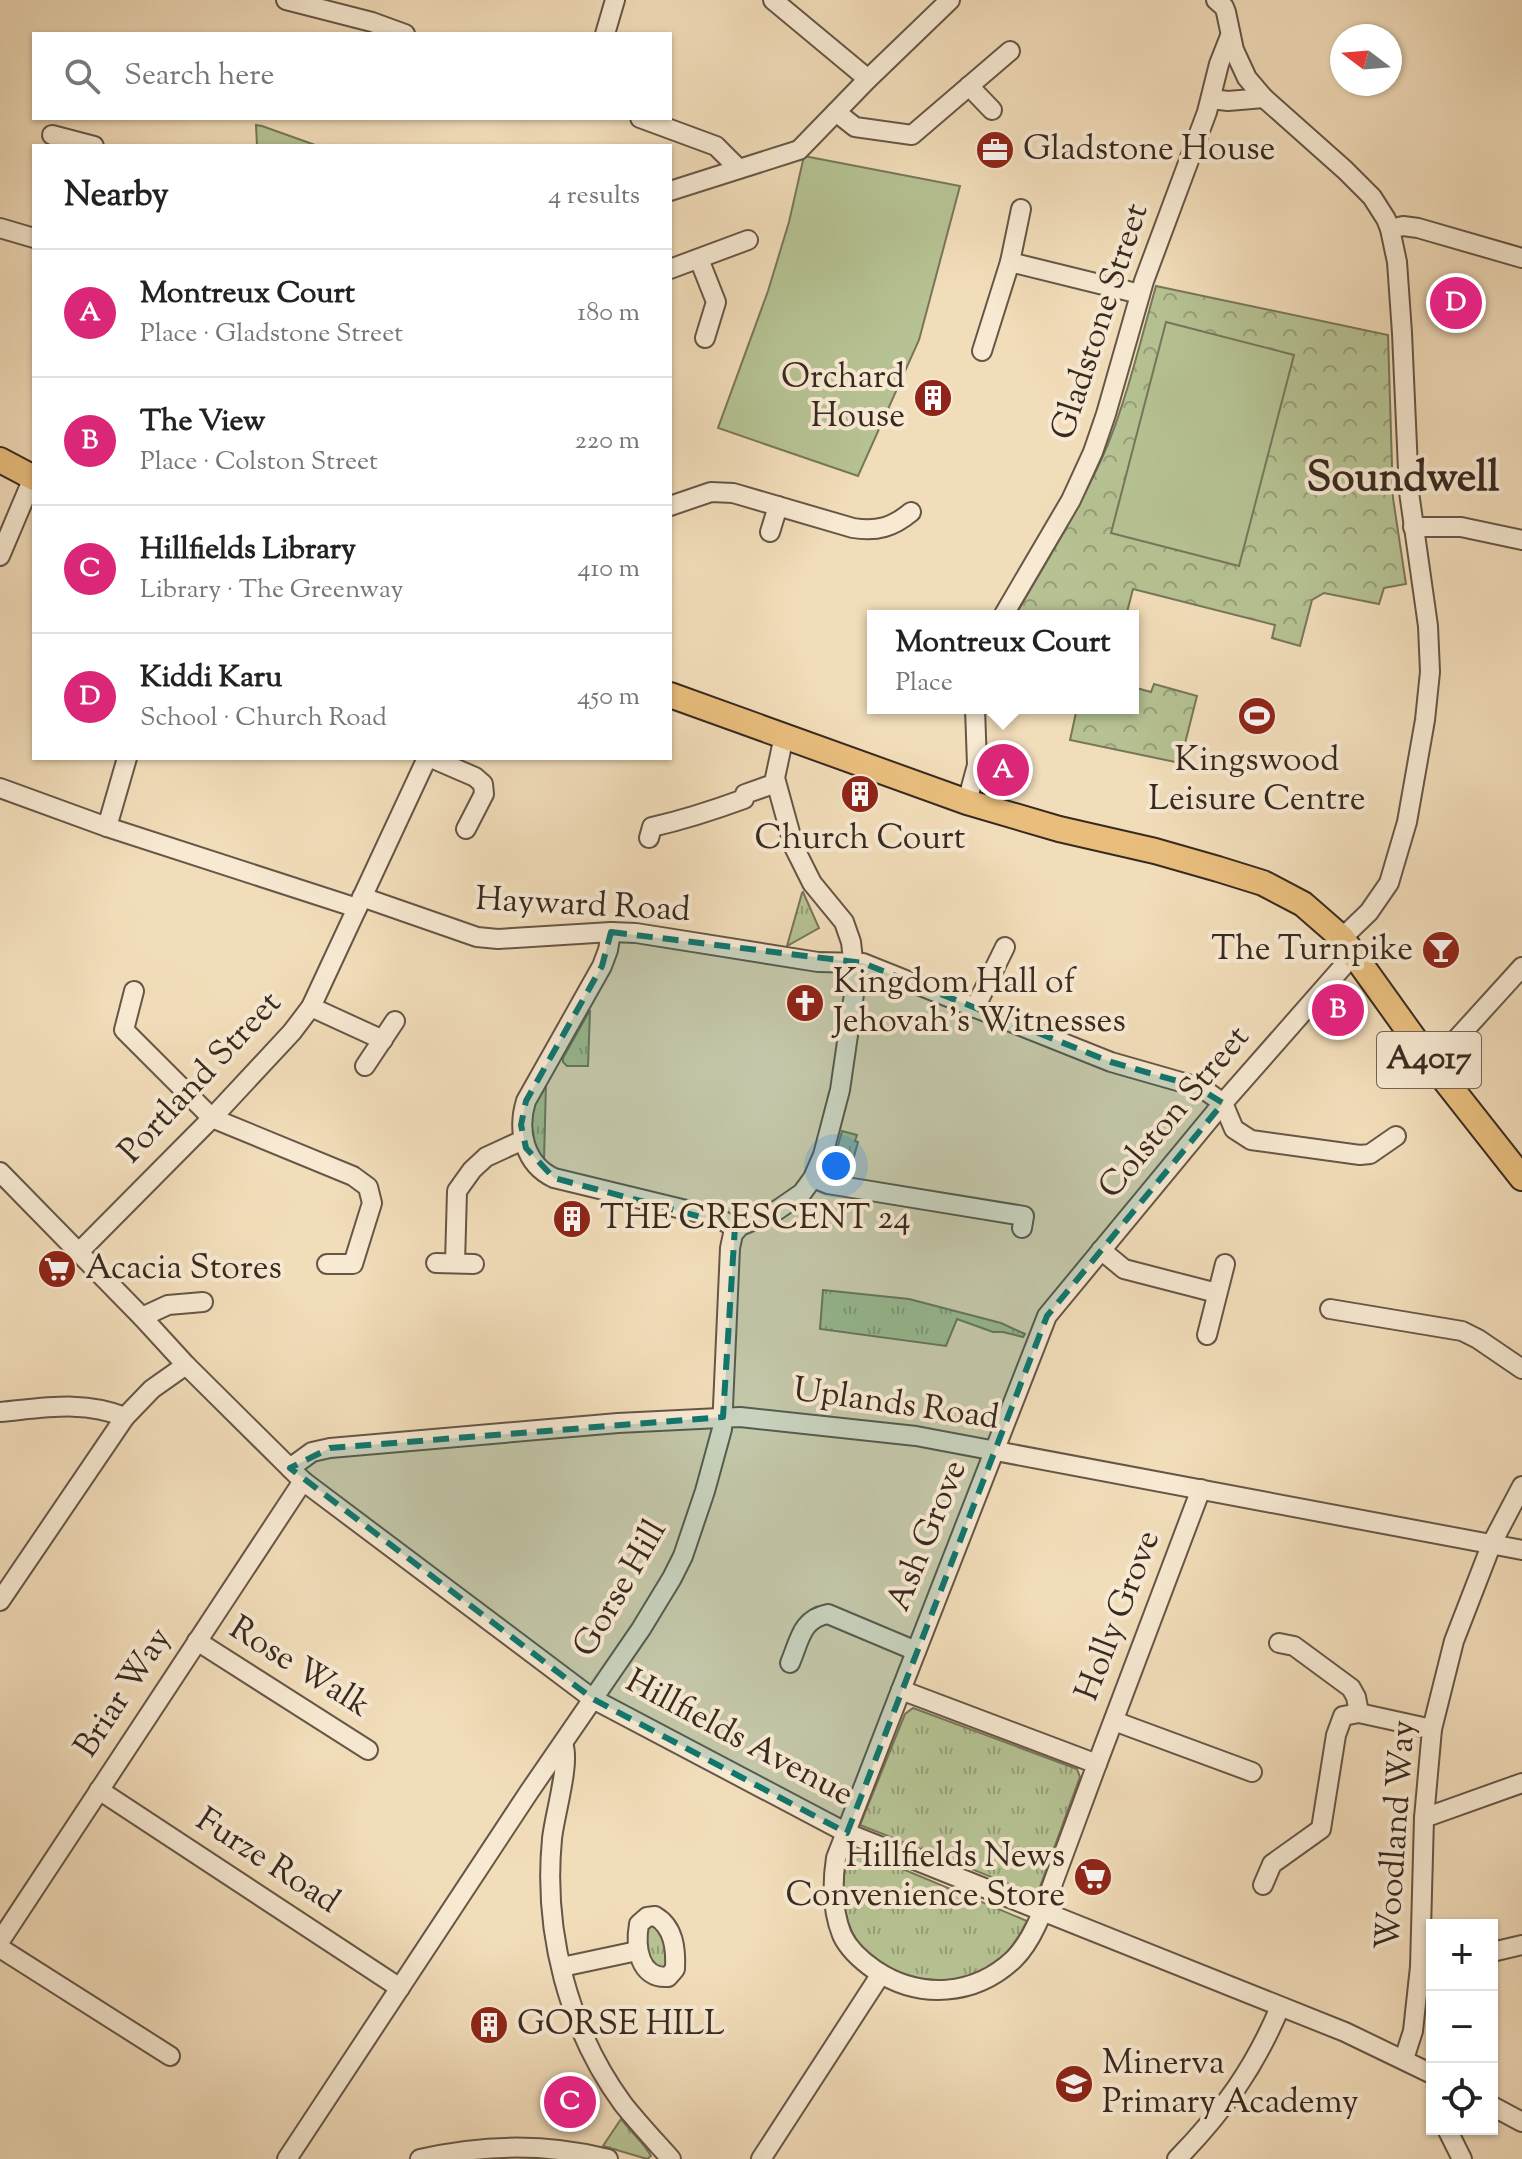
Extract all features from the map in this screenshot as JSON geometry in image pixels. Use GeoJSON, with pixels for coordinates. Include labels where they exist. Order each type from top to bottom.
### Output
{"type":"FeatureCollection","features":[{"type":"Feature","properties":{"kind":"main road"},"geometry":{"type":"LineString","coordinates":[[0,460],[32,477]]}},
{"type":"Feature","properties":{"kind":"main road","name":"A4017"},"geometry":{"type":"LineString","coordinates":[[672,696],[967,802],[1263,883],[1303,904],[1348,946],[1433,1065],[1522,1178]]}},
{"type":"Feature","properties":{"kind":"street"},"geometry":{"type":"LineString","coordinates":[[286,0],[400,32]]}},
{"type":"Feature","properties":{"kind":"street"},"geometry":{"type":"LineString","coordinates":[[606,32],[615,0]]}},
{"type":"Feature","properties":{"kind":"street"},"geometry":{"type":"LineString","coordinates":[[773,0],[868,79]]}},
{"type":"Feature","properties":{"kind":"street"},"geometry":{"type":"LineString","coordinates":[[672,190],[799,150],[950,0]]}},
{"type":"Feature","properties":{"kind":"street"},"geometry":{"type":"LineString","coordinates":[[1217,0],[1226,12],[1230,36],[1242,70],[1264,98],[1357,181],[1376,203],[1390,229],[1403,226],[1418,228],[1522,258]]}},
{"type":"Feature","properties":{"kind":"street","name":"Gladstone Street"},"geometry":{"type":"LineString","coordinates":[[1007,610],[1071,500],[1093,452],[1140,294],[1211,99],[1219,64],[1230,36]]}},
{"type":"Feature","properties":{"kind":"street"},"geometry":{"type":"LineString","coordinates":[[836,112],[855,127],[912,135],[1010,51]]}},
{"type":"Feature","properties":{"kind":"street"},"geometry":{"type":"LineString","coordinates":[[969,86],[992,110]]}},
{"type":"Feature","properties":{"kind":"street"},"geometry":{"type":"LineString","coordinates":[[1211,99],[1264,98]]}},
{"type":"Feature","properties":{"kind":"street"},"geometry":{"type":"LineString","coordinates":[[645,120],[716,146],[738,168]]}},
{"type":"Feature","properties":{"kind":"street"},"geometry":{"type":"LineString","coordinates":[[52,135],[86,144]]}},
{"type":"Feature","properties":{"kind":"street"},"geometry":{"type":"LineString","coordinates":[[982,351],[1010,262],[1021,209]]}},
{"type":"Feature","properties":{"kind":"street"},"geometry":{"type":"LineString","coordinates":[[0,228],[32,237]]}},
{"type":"Feature","properties":{"kind":"street","name":"Colston Street"},"geometry":{"type":"LineString","coordinates":[[1047,1316],[1348,946],[1389,883],[1407,822],[1430,672],[1428,626],[1409,492],[1401,311],[1397,262],[1390,229]]}},
{"type":"Feature","properties":{"kind":"street"},"geometry":{"type":"LineString","coordinates":[[672,268],[748,240]]}},
{"type":"Feature","properties":{"kind":"street"},"geometry":{"type":"LineString","coordinates":[[699,259],[716,302],[705,338]]}},
{"type":"Feature","properties":{"kind":"street"},"geometry":{"type":"LineString","coordinates":[[1010,262],[1140,294]]}},
{"type":"Feature","properties":{"kind":"street"},"geometry":{"type":"LineString","coordinates":[[0,556],[32,483]]}},
{"type":"Feature","properties":{"kind":"street"},"geometry":{"type":"LineString","coordinates":[[672,505],[711,492],[722,492],[853,528],[894,534],[911,512]]}},
{"type":"Feature","properties":{"kind":"street"},"geometry":{"type":"LineString","coordinates":[[770,532],[778,506]]}},
{"type":"Feature","properties":{"kind":"street"},"geometry":{"type":"LineString","coordinates":[[1413,527],[1461,527],[1522,540]]}},
{"type":"Feature","properties":{"kind":"street"},"geometry":{"type":"LineString","coordinates":[[967,802],[977,765],[975,714]]}},
{"type":"Feature","properties":{"kind":"street"},"geometry":{"type":"LineString","coordinates":[[611,932],[606,958],[598,974],[526,1101],[521,1118],[523,1140],[538,1166],[554,1178],[719,1218],[736,1229],[773,1213],[808,1187],[823,1155],[840,1090],[854,994],[851,942],[844,922],[812,883],[799,859],[776,783],[775,769],[784,736]]}},
{"type":"Feature","properties":{"kind":"street"},"geometry":{"type":"LineString","coordinates":[[107,827],[126,760]]}},
{"type":"Feature","properties":{"kind":"street","name":"Portland Street"},"geometry":{"type":"LineString","coordinates":[[79,1252],[212,1118],[292,1032],[311,1007],[428,760]]}},
{"type":"Feature","properties":{"kind":"street"},"geometry":{"type":"LineString","coordinates":[[434,760],[475,777],[483,784],[484,794],[466,829]]}},
{"type":"Feature","properties":{"kind":"street"},"geometry":{"type":"LineString","coordinates":[[649,838],[652,827],[725,806],[744,799],[745,794],[776,783]]}},
{"type":"Feature","properties":{"kind":"street","name":"Hayward Road"},"geometry":{"type":"LineString","coordinates":[[0,788],[107,827],[477,937],[498,939],[636,933],[818,962],[853,961],[873,965],[1111,1062],[1195,1086],[1223,1103]]}},
{"type":"Feature","properties":{"kind":"street"},"geometry":{"type":"LineString","coordinates":[[975,1008],[1005,947]]}},
{"type":"Feature","properties":{"kind":"street"},"geometry":{"type":"LineString","coordinates":[[1433,1065],[1522,967]]}},
{"type":"Feature","properties":{"kind":"street"},"geometry":{"type":"LineString","coordinates":[[1506,984],[1522,997]]}},
{"type":"Feature","properties":{"kind":"street"},"geometry":{"type":"LineString","coordinates":[[134,991],[124,1030],[212,1118],[353,1176],[368,1187],[372,1203],[353,1264],[327,1264]]}},
{"type":"Feature","properties":{"kind":"street"},"geometry":{"type":"LineString","coordinates":[[311,1007],[383,1040]]}},
{"type":"Feature","properties":{"kind":"street"},"geometry":{"type":"LineString","coordinates":[[365,1066],[395,1021]]}},
{"type":"Feature","properties":{"kind":"street"},"geometry":{"type":"LineString","coordinates":[[1223,1103],[1234,1129],[1251,1140],[1360,1155],[1370,1154],[1396,1136]]}},
{"type":"Feature","properties":{"kind":"street"},"geometry":{"type":"LineString","coordinates":[[455,1263],[457,1191],[481,1161],[499,1149],[523,1140]]}},
{"type":"Feature","properties":{"kind":"street","name":"Hillfields Avenue"},"geometry":{"type":"LineString","coordinates":[[0,1172],[186,1365],[297,1474],[593,1699],[847,1833],[1345,2032],[1426,2071]]}},
{"type":"Feature","properties":{"kind":"street"},"geometry":{"type":"LineString","coordinates":[[813,1178],[828,1184],[1024,1216],[1022,1228]]}},
{"type":"Feature","properties":{"kind":"street","name":"Gorse Hill"},"geometry":{"type":"LineString","coordinates":[[287,2159],[529,1792],[641,1629],[683,1556],[713,1466],[723,1417],[730,1248],[736,1229]]}},
{"type":"Feature","properties":{"kind":"street"},"geometry":{"type":"LineString","coordinates":[[1101,1250],[1124,1269],[1217,1293]]}},
{"type":"Feature","properties":{"kind":"street"},"geometry":{"type":"LineString","coordinates":[[436,1263],[474,1264]]}},
{"type":"Feature","properties":{"kind":"street"},"geometry":{"type":"LineString","coordinates":[[1207,1335],[1225,1264]]}},
{"type":"Feature","properties":{"kind":"street"},"geometry":{"type":"LineString","coordinates":[[142,1317],[168,1305],[203,1302]]}},
{"type":"Feature","properties":{"kind":"street"},"geometry":{"type":"LineString","coordinates":[[1330,1309],[1462,1331],[1522,1369]]}},
{"type":"Feature","properties":{"kind":"street","name":"Ash Grove"},"geometry":{"type":"LineString","coordinates":[[881,1974],[858,1958],[843,1938],[835,1911],[833,1884],[836,1858],[1047,1316]]}},
{"type":"Feature","properties":{"kind":"street"},"geometry":{"type":"LineString","coordinates":[[0,1601],[125,1417],[152,1389],[186,1365]]}},
{"type":"Feature","properties":{"kind":"street"},"geometry":{"type":"LineString","coordinates":[[0,1412],[70,1405],[104,1409],[125,1417]]}},
{"type":"Feature","properties":{"kind":"street","name":"Uplands Road"},"geometry":{"type":"LineString","coordinates":[[297,1474],[312,1452],[330,1448],[723,1417],[916,1436],[1522,1550]]}},
{"type":"Feature","properties":{"kind":"street","name":"Briar Way"},"geometry":{"type":"LineString","coordinates":[[0,1941],[197,1641],[297,1474]]}},
{"type":"Feature","properties":{"kind":"street","name":"Woodland Way"},"geometry":{"type":"LineString","coordinates":[[1404,2059],[1426,1965],[1424,1818],[1432,1729],[1454,1641],[1492,1543],[1522,1486]]}},
{"type":"Feature","properties":{"kind":"street","name":"Holly Grove"},"geometry":{"type":"LineString","coordinates":[[881,1974],[921,1989],[944,1991],[969,1987],[994,1975],[1016,1957],[1030,1937],[1201,1489]]}},
{"type":"Feature","properties":{"kind":"street"},"geometry":{"type":"LineString","coordinates":[[790,1663],[807,1622],[828,1614],[916,1651]]}},
{"type":"Feature","properties":{"kind":"street","name":"Rose Walk"},"geometry":{"type":"LineString","coordinates":[[197,1641],[368,1750]]}},
{"type":"Feature","properties":{"kind":"street"},"geometry":{"type":"LineString","coordinates":[[1279,1643],[1294,1646],[1351,1688],[1359,1713]]}},
{"type":"Feature","properties":{"kind":"street"},"geometry":{"type":"LineString","coordinates":[[901,1690],[1097,1764]]}},
{"type":"Feature","properties":{"kind":"street"},"geometry":{"type":"LineString","coordinates":[[1263,1885],[1272,1864],[1321,1829],[1336,1735],[1343,1716],[1359,1713],[1432,1729]]}},
{"type":"Feature","properties":{"kind":"street"},"geometry":{"type":"LineString","coordinates":[[1114,1721],[1252,1772]]}},
{"type":"Feature","properties":{"kind":"street"},"geometry":{"type":"LineString","coordinates":[[563,1744],[566,1758],[552,1839],[550,1875],[552,1916],[562,1967],[574,2011],[594,2057],[624,2105],[671,2159]]}},
{"type":"Feature","properties":{"kind":"street"},"geometry":{"type":"LineString","coordinates":[[1424,1818],[1522,1783]]}},
{"type":"Feature","properties":{"kind":"street","name":"Furze Road"},"geometry":{"type":"LineString","coordinates":[[99,1790],[400,1988]]}},
{"type":"Feature","properties":{"kind":"street"},"geometry":{"type":"LineString","coordinates":[[1498,1951],[1522,1945]]}},
{"type":"Feature","properties":{"kind":"street"},"geometry":{"type":"LineString","coordinates":[[0,1948],[170,2056]]}},
{"type":"Feature","properties":{"kind":"street"},"geometry":{"type":"LineString","coordinates":[[562,1967],[637,1951]]}},
{"type":"Feature","properties":{"kind":"street"},"geometry":{"type":"LineString","coordinates":[[761,2159],[881,1974]]}},
{"type":"Feature","properties":{"kind":"street"},"geometry":{"type":"LineString","coordinates":[[1177,2159],[1231,2099],[1251,2068],[1280,2007]]}},
{"type":"Feature","properties":{"kind":"street"},"geometry":{"type":"LineString","coordinates":[[1498,2109],[1522,2122]]}},
{"type":"Feature","properties":{"kind":"street"},"geometry":{"type":"LineString","coordinates":[[1450,2135],[1462,2159]]}},
{"type":"Feature","properties":{"kind":"street"},"geometry":{"type":"LineString","coordinates":[[420,2159],[511,2147],[551,2149],[608,2159]]}},
{"type":"Feature","properties":{"kind":"highlighted area"},"geometry":{"type":"Polygon","coordinates":[[[611,932],[863,963],[1111,1062],[1195,1086],[1223,1103],[1047,1316],[847,1833],[593,1699],[290,1468],[330,1448],[723,1417],[735,1226],[554,1178],[526,1148],[521,1125],[526,1101],[602,966],[611,932]]]}},
{"type":"Feature","properties":{"kind":"green space"},"geometry":{"type":"Polygon","coordinates":[[[256,125],[312,144],[257,144],[256,125]]]}},
{"type":"Feature","properties":{"kind":"green space"},"geometry":{"type":"Polygon","coordinates":[[[804,156],[960,186],[919,340],[858,476],[718,428],[768,291],[789,222],[804,156]]]}},
{"type":"Feature","properties":{"kind":"green space"},"geometry":{"type":"Polygon","coordinates":[[[1156,286],[1388,335],[1393,498],[1406,584],[1384,588],[1379,604],[1324,593],[1312,600],[1300,646],[1272,638],[1275,625],[1133,589],[1128,610],[1018,610],[1098,466],[1128,386],[1156,286]]]}},
{"type":"Feature","properties":{"kind":"green space"},"geometry":{"type":"Polygon","coordinates":[[[1166,322],[1294,355],[1239,566],[1111,533],[1166,322]]]}},
{"type":"Feature","properties":{"kind":"green space"},"geometry":{"type":"Polygon","coordinates":[[[1154,684],[1197,696],[1180,763],[1070,740],[1076,714],[1139,714],[1139,689],[1151,692],[1154,684]]]}},
{"type":"Feature","properties":{"kind":"green space"},"geometry":{"type":"Polygon","coordinates":[[[802,893],[819,928],[787,946],[802,893]]]}},
{"type":"Feature","properties":{"kind":"green space"},"geometry":{"type":"Polygon","coordinates":[[[590,1010],[588,1066],[567,1066],[563,1058],[590,1010]]]}},
{"type":"Feature","properties":{"kind":"green space"},"geometry":{"type":"Polygon","coordinates":[[[546,1083],[544,1161],[530,1138],[530,1111],[546,1083]]]}},
{"type":"Feature","properties":{"kind":"green space"},"geometry":{"type":"Polygon","coordinates":[[[842,1131],[857,1135],[855,1141],[858,1142],[848,1179],[836,1175],[832,1168],[842,1131]]]}},
{"type":"Feature","properties":{"kind":"green space"},"geometry":{"type":"Polygon","coordinates":[[[823,1290],[909,1299],[1001,1323],[1025,1334],[1023,1337],[993,1332],[957,1319],[946,1346],[820,1329],[823,1290]]]}},
{"type":"Feature","properties":{"kind":"green space"},"geometry":{"type":"Polygon","coordinates":[[[913,1708],[1077,1769],[1080,1777],[1037,1895],[860,1825],[905,1714],[913,1708]]]}},
{"type":"Feature","properties":{"kind":"green space"},"geometry":{"type":"Polygon","coordinates":[[[850,1847],[1027,1921],[1000,1959],[988,1969],[971,1976],[933,1980],[894,1970],[862,1948],[848,1922],[843,1890],[850,1847]]]}},
{"type":"Feature","properties":{"kind":"green space"},"geometry":{"type":"Polygon","coordinates":[[[649,1922],[664,1932],[669,1967],[654,1969],[642,1939],[649,1922]]]}},
{"type":"Feature","properties":{"kind":"green space"},"geometry":{"type":"Polygon","coordinates":[[[621,2119],[648,2151],[651,2156],[647,2159],[603,2146],[621,2119]]]}},
{"type":"Feature","properties":{"kind":"place","name":"Gladstone House"},"geometry":{"type":"Point","coordinates":[995,150]}},
{"type":"Feature","properties":{"kind":"place","name":"Kiddi Karu"},"geometry":{"type":"Point","coordinates":[1456,303]}},
{"type":"Feature","properties":{"kind":"place","name":"Orchard House"},"geometry":{"type":"Point","coordinates":[933,398]}},
{"type":"Feature","properties":{"kind":"place","name":"Kingswood Leisure Centre"},"geometry":{"type":"Point","coordinates":[1257,716]}},
{"type":"Feature","properties":{"kind":"place","name":"Montreux Court"},"geometry":{"type":"Point","coordinates":[1003,770]}},
{"type":"Feature","properties":{"kind":"place","name":"Church Court"},"geometry":{"type":"Point","coordinates":[860,794]}},
{"type":"Feature","properties":{"kind":"place","name":"The Turnpike"},"geometry":{"type":"Point","coordinates":[1441,950]}},
{"type":"Feature","properties":{"kind":"place","name":"Kingdom Hall of Jehovah's Witnesses"},"geometry":{"type":"Point","coordinates":[805,1003]}},
{"type":"Feature","properties":{"kind":"place","name":"The View"},"geometry":{"type":"Point","coordinates":[1338,1010]}},
{"type":"Feature","properties":{"kind":"place","name":"THE CRESCENT 24"},"geometry":{"type":"Point","coordinates":[572,1219]}},
{"type":"Feature","properties":{"kind":"place","name":"Acacia Stores"},"geometry":{"type":"Point","coordinates":[57,1269]}},
{"type":"Feature","properties":{"kind":"place","name":"Hillfields News Convenience Store"},"geometry":{"type":"Point","coordinates":[1093,1877]}},
{"type":"Feature","properties":{"kind":"place","name":"GORSE HILL"},"geometry":{"type":"Point","coordinates":[489,2025]}},
{"type":"Feature","properties":{"kind":"place","name":"Minerva Primary Academy"},"geometry":{"type":"Point","coordinates":[1074,2084]}},
{"type":"Feature","properties":{"kind":"place","name":"Hillfields Library"},"geometry":{"type":"Point","coordinates":[570,2102]}},
{"type":"Feature","properties":{"kind":"district","name":"Soundwell"},"geometry":{"type":"Point","coordinates":[1403,480]}}]}
